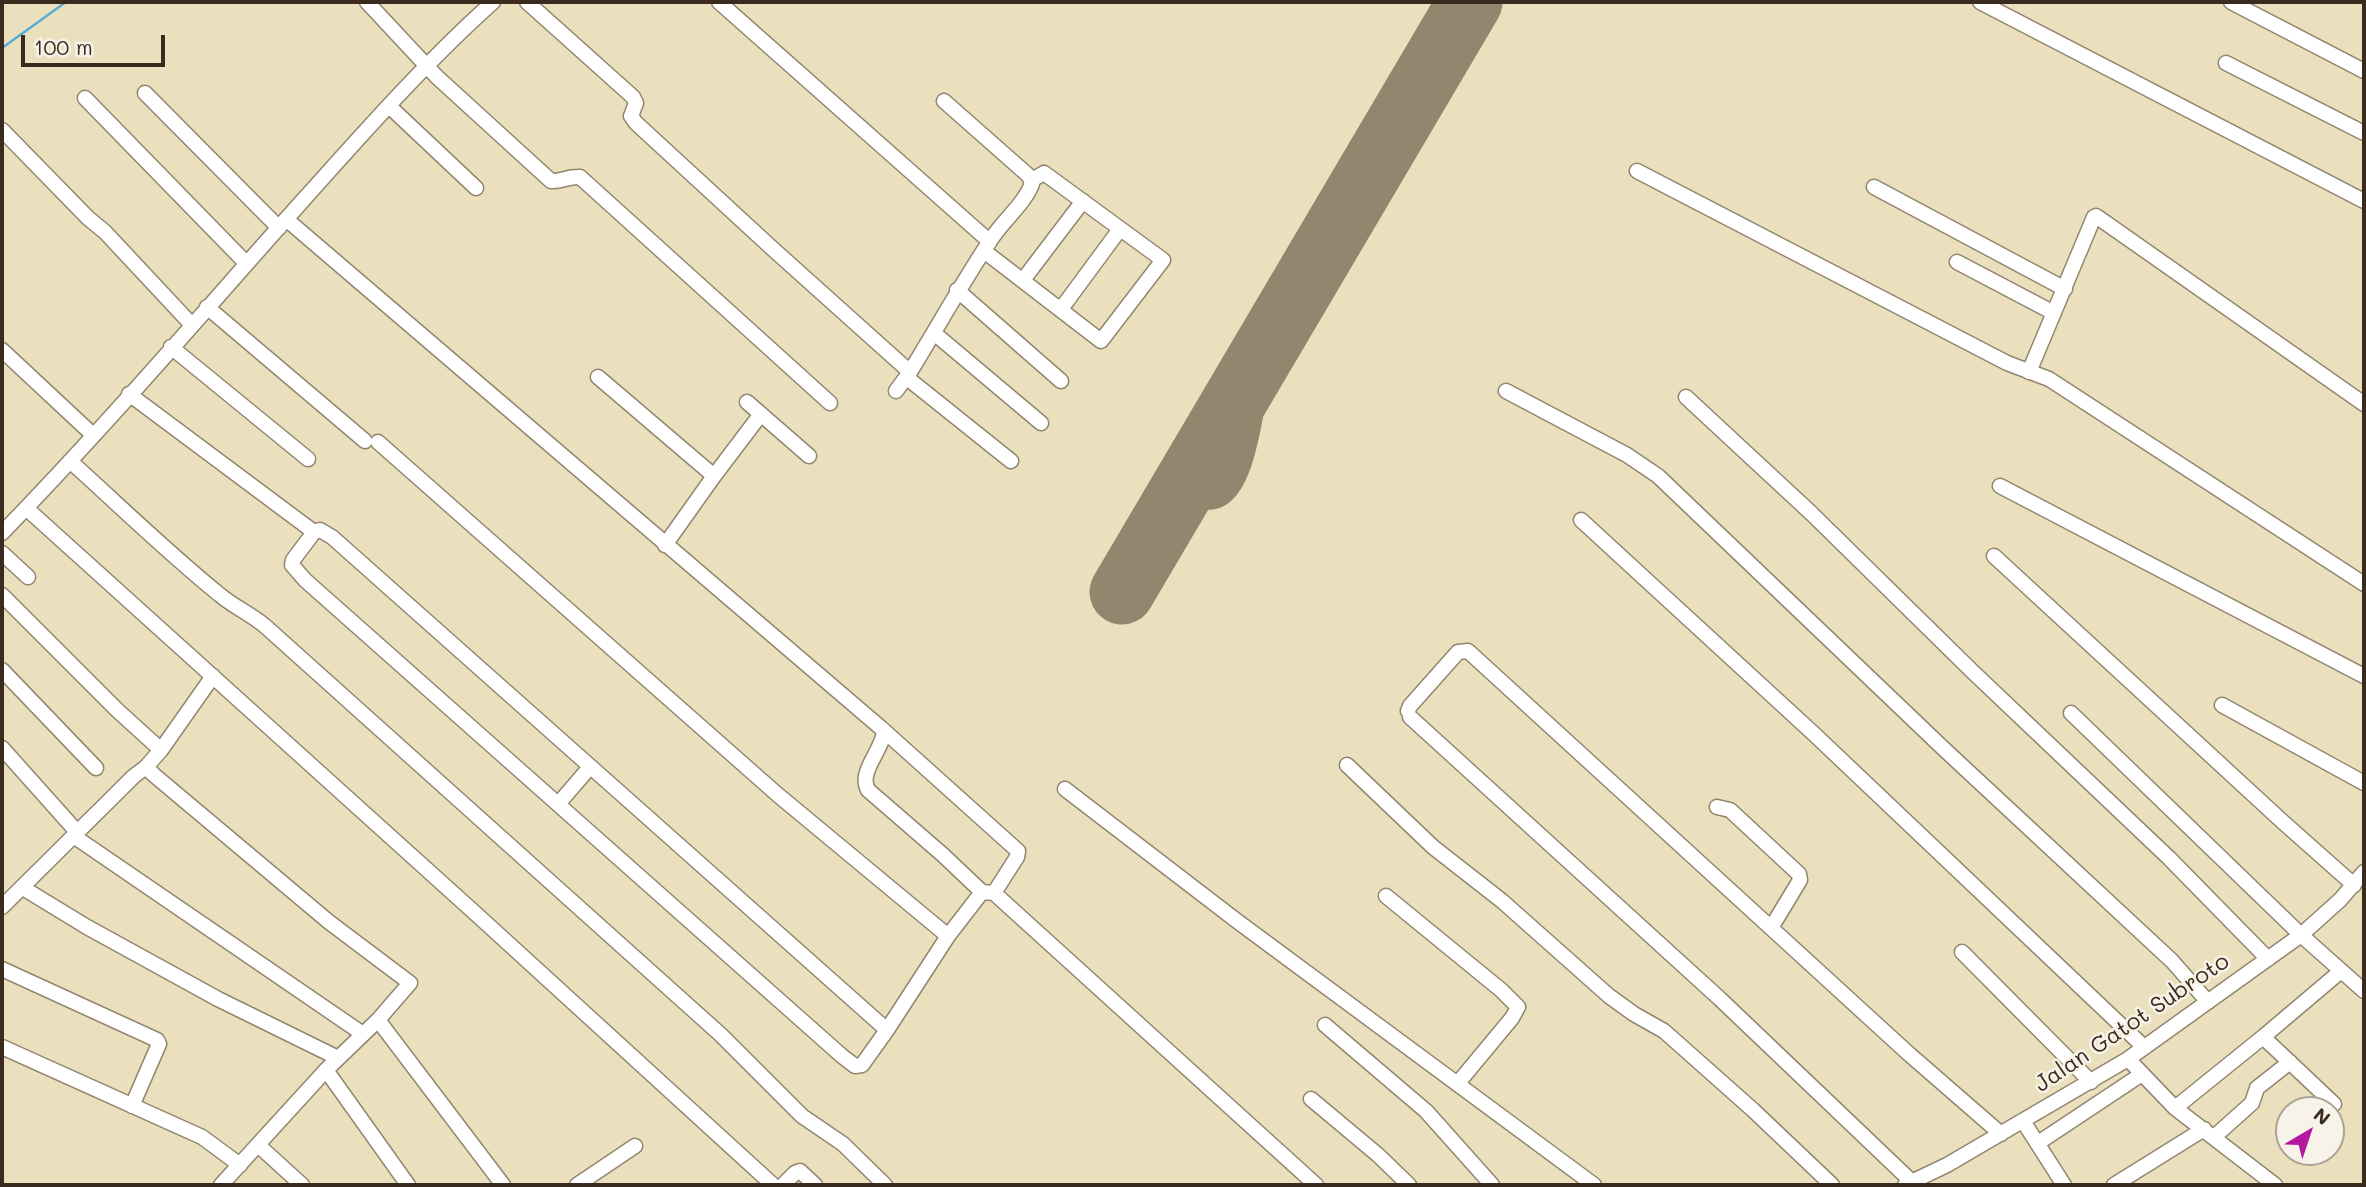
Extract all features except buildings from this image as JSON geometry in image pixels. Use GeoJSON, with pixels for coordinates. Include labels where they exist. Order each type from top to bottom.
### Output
{"type":"FeatureCollection","features":[{"type":"Feature","properties":{"kind":"street"},"geometry":{"type":"LineString","coordinates":[[367,2],[427,65],[551,181],[580,177],[830,403]]}},
{"type":"Feature","properties":{"kind":"street"},"geometry":{"type":"LineString","coordinates":[[2,533],[389,106],[427,65],[493,2]]}},
{"type":"Feature","properties":{"kind":"street"},"geometry":{"type":"LineString","coordinates":[[527,2],[633,97],[636,103],[631,116],[636,123],[908,374],[1011,461]]}},
{"type":"Feature","properties":{"kind":"street"},"geometry":{"type":"LineString","coordinates":[[719,2],[987,246],[1023,280],[1101,341],[1163,260],[1044,173],[1032,180],[1027,193],[987,246],[957,290],[934,333],[896,391]]}},
{"type":"Feature","properties":{"kind":"street"},"geometry":{"type":"LineString","coordinates":[[1980,2],[2364,201]]}},
{"type":"Feature","properties":{"kind":"street"},"geometry":{"type":"LineString","coordinates":[[2231,2],[2364,71]]}},
{"type":"Feature","properties":{"kind":"street"},"geometry":{"type":"LineString","coordinates":[[2226,63],[2364,133]]}},
{"type":"Feature","properties":{"kind":"street"},"geometry":{"type":"LineString","coordinates":[[145,93],[282,223],[881,728],[1018,851],[1017,857],[948,936],[887,1030],[862,1065],[849,1063],[296,572],[292,565],[293,560],[314,532],[320,530],[332,537],[887,1030]]}},
{"type":"Feature","properties":{"kind":"street"},"geometry":{"type":"LineString","coordinates":[[85,98],[246,264]]}},
{"type":"Feature","properties":{"kind":"street"},"geometry":{"type":"LineString","coordinates":[[944,101],[1032,180]]}},
{"type":"Feature","properties":{"kind":"street"},"geometry":{"type":"LineString","coordinates":[[389,106],[476,188]]}},
{"type":"Feature","properties":{"kind":"street"},"geometry":{"type":"LineString","coordinates":[[2,130],[113,240],[191,324]]}},
{"type":"Feature","properties":{"kind":"street"},"geometry":{"type":"LineString","coordinates":[[1637,171],[2007,363],[2043,376],[2364,584]]}},
{"type":"Feature","properties":{"kind":"street"},"geometry":{"type":"LineString","coordinates":[[1874,187],[2065,289]]}},
{"type":"Feature","properties":{"kind":"street"},"geometry":{"type":"LineString","coordinates":[[1023,280],[1083,201]]}},
{"type":"Feature","properties":{"kind":"street"},"geometry":{"type":"LineString","coordinates":[[2029,372],[2094,217],[2100,217],[2364,404]]}},
{"type":"Feature","properties":{"kind":"street"},"geometry":{"type":"LineString","coordinates":[[1061,309],[1120,229]]}},
{"type":"Feature","properties":{"kind":"street"},"geometry":{"type":"LineString","coordinates":[[1957,262],[2054,313]]}},
{"type":"Feature","properties":{"kind":"street"},"geometry":{"type":"LineString","coordinates":[[957,290],[1061,381]]}},
{"type":"Feature","properties":{"kind":"street"},"geometry":{"type":"LineString","coordinates":[[207,307],[371,441],[778,795],[948,936]]}},
{"type":"Feature","properties":{"kind":"street"},"geometry":{"type":"LineString","coordinates":[[934,333],[1041,423]]}},
{"type":"Feature","properties":{"kind":"street"},"geometry":{"type":"LineString","coordinates":[[172,347],[309,459]]}},
{"type":"Feature","properties":{"kind":"street"},"geometry":{"type":"LineString","coordinates":[[2,350],[93,435]]}},
{"type":"Feature","properties":{"kind":"street"},"geometry":{"type":"LineString","coordinates":[[598,377],[714,476]]}},
{"type":"Feature","properties":{"kind":"street"},"geometry":{"type":"LineString","coordinates":[[1506,391],[1627,455],[1658,476],[1945,750],[2172,961],[2207,1002]]}},
{"type":"Feature","properties":{"kind":"street"},"geometry":{"type":"LineString","coordinates":[[130,394],[314,532]]}},
{"type":"Feature","properties":{"kind":"street"},"geometry":{"type":"LineString","coordinates":[[1686,397],[1811,513],[1974,673],[2169,858],[2268,959]]}},
{"type":"Feature","properties":{"kind":"street"},"geometry":{"type":"LineString","coordinates":[[747,402],[809,456]]}},
{"type":"Feature","properties":{"kind":"street"},"geometry":{"type":"LineString","coordinates":[[665,545],[761,414]]}},
{"type":"Feature","properties":{"kind":"street"},"geometry":{"type":"LineString","coordinates":[[70,461],[225,600],[246,611],[265,626],[721,1035],[802,1116],[843,1144],[885,1185]]}},
{"type":"Feature","properties":{"kind":"street"},"geometry":{"type":"LineString","coordinates":[[2000,486],[2364,676]]}},
{"type":"Feature","properties":{"kind":"street"},"geometry":{"type":"LineString","coordinates":[[26,508],[773,1185]]}},
{"type":"Feature","properties":{"kind":"street"},"geometry":{"type":"LineString","coordinates":[[1581,520],[1804,725],[2144,1047]]}},
{"type":"Feature","properties":{"kind":"street"},"geometry":{"type":"LineString","coordinates":[[2,553],[28,577]]}},
{"type":"Feature","properties":{"kind":"street"},"geometry":{"type":"LineString","coordinates":[[1994,556],[2354,885]]}},
{"type":"Feature","properties":{"kind":"street"},"geometry":{"type":"LineString","coordinates":[[2,595],[161,750]]}},
{"type":"Feature","properties":{"kind":"street"},"geometry":{"type":"LineString","coordinates":[[1909,1184],[1719,998],[1409,714],[1410,706],[1458,652],[1468,651],[1909,1054],[2001,1134]]}},
{"type":"Feature","properties":{"kind":"street"},"geometry":{"type":"LineString","coordinates":[[2,670],[96,768]]}},
{"type":"Feature","properties":{"kind":"street"},"geometry":{"type":"LineString","coordinates":[[2,907],[146,767],[213,676]]}},
{"type":"Feature","properties":{"kind":"street"},"geometry":{"type":"LineString","coordinates":[[2222,705],[2364,783]]}},
{"type":"Feature","properties":{"kind":"street"},"geometry":{"type":"LineString","coordinates":[[2071,713],[2301,935],[2364,991]]}},
{"type":"Feature","properties":{"kind":"street"},"geometry":{"type":"LineString","coordinates":[[881,728],[884,732],[882,741],[865,779],[868,790],[988,892],[1316,1185]]}},
{"type":"Feature","properties":{"kind":"street"},"geometry":{"type":"LineString","coordinates":[[2,748],[76,835],[363,1034]]}},
{"type":"Feature","properties":{"kind":"street"},"geometry":{"type":"LineString","coordinates":[[1347,765],[1433,847],[1502,901],[1609,996],[1664,1031],[1832,1185]]}},
{"type":"Feature","properties":{"kind":"street"},"geometry":{"type":"LineString","coordinates":[[146,767],[329,922],[410,983],[221,1185]]}},
{"type":"Feature","properties":{"kind":"street"},"geometry":{"type":"LineString","coordinates":[[559,803],[590,767]]}},
{"type":"Feature","properties":{"kind":"street"},"geometry":{"type":"LineString","coordinates":[[1065,789],[1237,921],[1594,1185]]}},
{"type":"Feature","properties":{"kind":"street"},"geometry":{"type":"LineString","coordinates":[[1717,807],[1730,810],[1799,874],[1800,880],[1771,928]]}},
{"type":"Feature","properties":{"kind":"street","name":"Jalan Gatot Subroto"},"geometry":{"type":"LineString","coordinates":[[1909,1184],[1930,1180],[2001,1134],[2128,1059],[2301,935],[2354,885],[2364,872]]}},
{"type":"Feature","properties":{"kind":"street"},"geometry":{"type":"LineString","coordinates":[[23,888],[206,993],[338,1058]]}},
{"type":"Feature","properties":{"kind":"street"},"geometry":{"type":"LineString","coordinates":[[1386,897],[1501,990],[1518,1007],[1512,1018],[1458,1083]]}},
{"type":"Feature","properties":{"kind":"street"},"geometry":{"type":"LineString","coordinates":[[1962,952],[2091,1082]]}},
{"type":"Feature","properties":{"kind":"street"},"geometry":{"type":"LineString","coordinates":[[2,969],[157,1040],[158,1048],[132,1106]]}},
{"type":"Feature","properties":{"kind":"street"},"geometry":{"type":"LineString","coordinates":[[2175,1108],[2341,971]]}},
{"type":"Feature","properties":{"kind":"street"},"geometry":{"type":"LineString","coordinates":[[378,1020],[503,1185]]}},
{"type":"Feature","properties":{"kind":"street"},"geometry":{"type":"LineString","coordinates":[[1325,1025],[1426,1111],[1492,1185]]}},
{"type":"Feature","properties":{"kind":"street"},"geometry":{"type":"LineString","coordinates":[[2263,1037],[2326,1096]]}},
{"type":"Feature","properties":{"kind":"street"},"geometry":{"type":"LineString","coordinates":[[2,1047],[202,1137],[240,1165]]}},
{"type":"Feature","properties":{"kind":"street"},"geometry":{"type":"LineString","coordinates":[[2128,1059],[2175,1108],[2275,1185]]}},
{"type":"Feature","properties":{"kind":"street"},"geometry":{"type":"LineString","coordinates":[[2114,1185],[2209,1133],[2252,1103],[2257,1088],[2290,1062]]}},
{"type":"Feature","properties":{"kind":"street"},"geometry":{"type":"LineString","coordinates":[[326,1070],[408,1185]]}},
{"type":"Feature","properties":{"kind":"street"},"geometry":{"type":"LineString","coordinates":[[2038,1143],[2142,1074]]}},
{"type":"Feature","properties":{"kind":"street"},"geometry":{"type":"LineString","coordinates":[[1311,1099],[1378,1155],[1409,1185]]}},
{"type":"Feature","properties":{"kind":"street"},"geometry":{"type":"LineString","coordinates":[[2023,1121],[2064,1185]]}},
{"type":"Feature","properties":{"kind":"street"},"geometry":{"type":"LineString","coordinates":[[258,1145],[302,1185]]}},
{"type":"Feature","properties":{"kind":"street"},"geometry":{"type":"LineString","coordinates":[[577,1185],[635,1146]]}},
{"type":"Feature","properties":{"kind":"street"},"geometry":{"type":"LineString","coordinates":[[783,1185],[800,1171],[815,1185]]}},
{"type":"Feature","properties":{"kind":"waterway"},"geometry":{"type":"LineString","coordinates":[[2,48],[66,2]]}},
{"type":"Feature","properties":{"kind":"taxiway"},"geometry":{"type":"LineString","coordinates":[[1184,487],[1210,497],[1224,490],[1231,480],[1243,450],[1268,343]]}},
{"type":"Feature","properties":{"kind":"runway"},"geometry":{"type":"LineString","coordinates":[[1122,592],[1470,2]]}}]}
